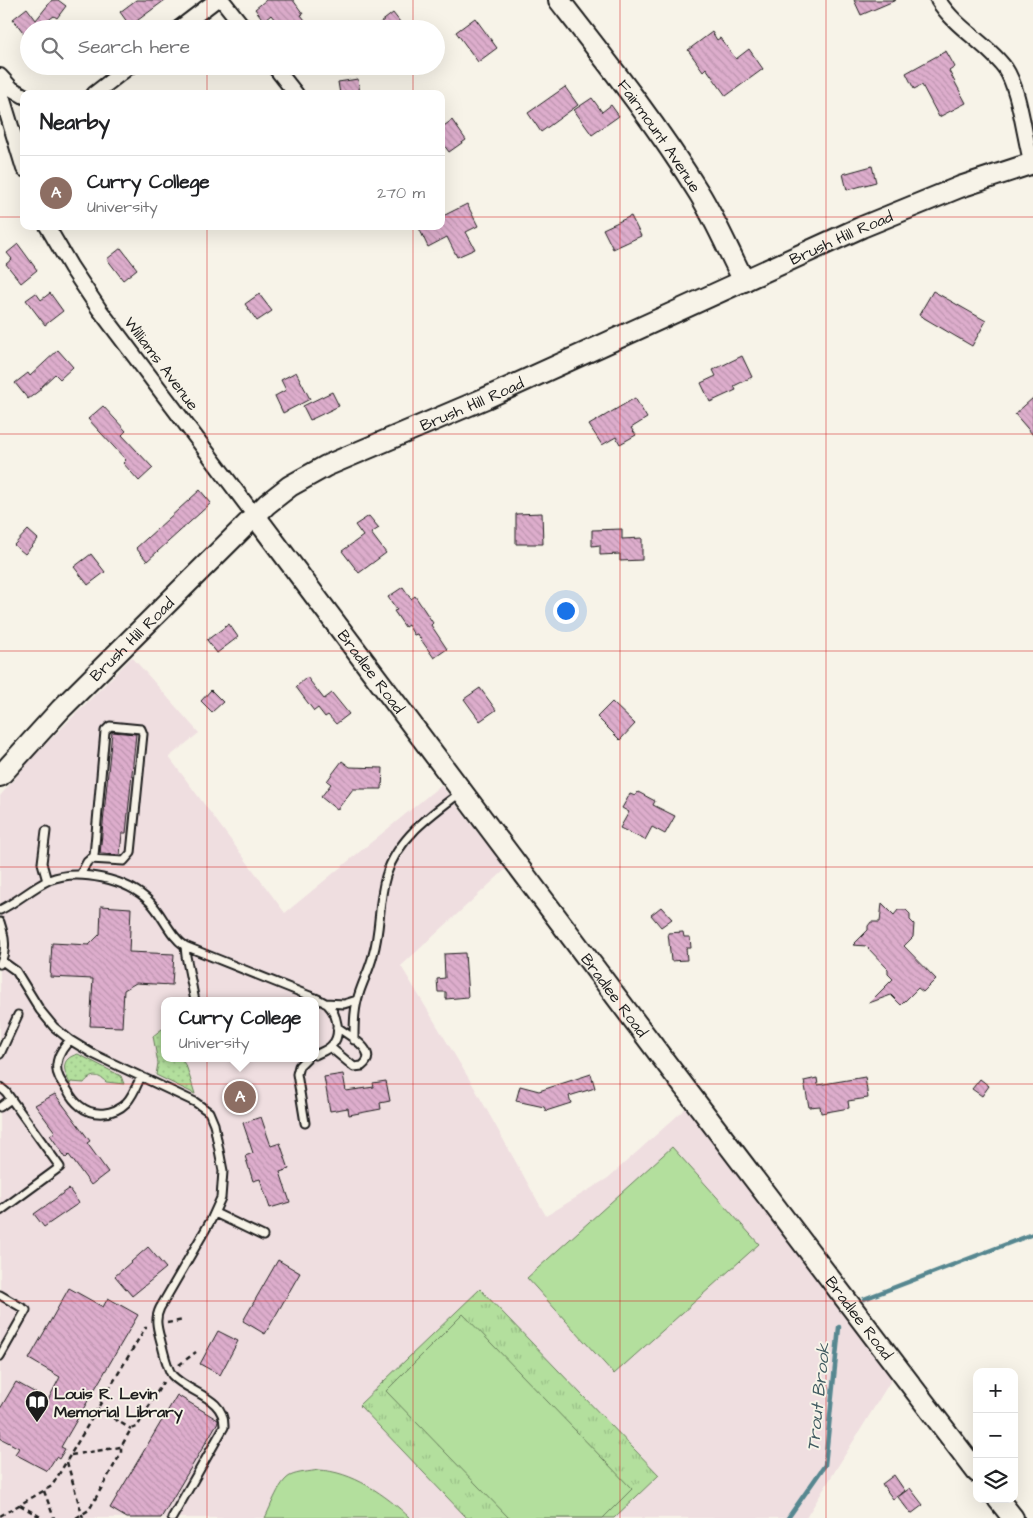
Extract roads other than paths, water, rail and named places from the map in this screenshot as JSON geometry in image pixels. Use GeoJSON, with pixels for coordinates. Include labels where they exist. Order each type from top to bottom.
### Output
{"type":"FeatureCollection","features":[{"type":"Feature","properties":{"kind":"street"},"geometry":{"type":"LineString","coordinates":[[190,20],[216,0]]}},
{"type":"Feature","properties":{"kind":"street"},"geometry":{"type":"LineString","coordinates":[[222,0],[238,20]]}},
{"type":"Feature","properties":{"kind":"street","name":"Fairmount Avenue"},"geometry":{"type":"LineString","coordinates":[[559,0],[641,106],[666,142],[709,210],[744,281]]}},
{"type":"Feature","properties":{"kind":"street"},"geometry":{"type":"LineString","coordinates":[[938,0],[958,25],[996,58],[1005,69],[1014,87],[1032,164]]}},
{"type":"Feature","properties":{"kind":"street"},"geometry":{"type":"LineString","coordinates":[[99,90],[118,75]]}},
{"type":"Feature","properties":{"kind":"street"},"geometry":{"type":"LineString","coordinates":[[281,75],[293,90]]}},
{"type":"Feature","properties":{"kind":"street"},"geometry":{"type":"LineString","coordinates":[[0,76],[12,89],[20,94]]}},
{"type":"Feature","properties":{"kind":"street"},"geometry":{"type":"LineString","coordinates":[[0,90],[20,156]]}},
{"type":"Feature","properties":{"kind":"street","name":"Brush Hill Road"},"geometry":{"type":"LineString","coordinates":[[0,776],[61,709],[255,516],[279,494],[326,466],[486,398],[913,205],[960,187],[1032,164]]}},
{"type":"Feature","properties":{"kind":"street","name":"Williams Avenue"},"geometry":{"type":"LineString","coordinates":[[49,230],[71,267],[99,308],[255,516]]}},
{"type":"Feature","properties":{"kind":"street","name":"Bradlee Road"},"geometry":{"type":"LineString","coordinates":[[255,516],[660,1055],[973,1467]]}},
{"type":"Feature","properties":{"kind":"street"},"geometry":{"type":"LineString","coordinates":[[1001,1503],[1013,1518]]}},
{"type":"Feature","properties":{"kind":"lane"},"geometry":{"type":"LineString","coordinates":[[80,875],[87,862],[90,859],[94,856],[105,731],[110,726],[141,729],[144,734],[131,853],[124,861],[90,859]]}},
{"type":"Feature","properties":{"kind":"lane"},"geometry":{"type":"LineString","coordinates":[[354,1040],[357,1000],[376,943],[385,877],[391,861],[400,847],[427,818],[463,791]]}},
{"type":"Feature","properties":{"kind":"lane"},"geometry":{"type":"LineString","coordinates":[[46,831],[42,863],[47,881]]}},
{"type":"Feature","properties":{"kind":"lane"},"geometry":{"type":"LineString","coordinates":[[0,910],[47,881],[61,876],[80,875],[114,881],[135,890],[150,902],[174,937],[185,946],[309,997]]}},
{"type":"Feature","properties":{"kind":"lane"},"geometry":{"type":"LineString","coordinates":[[0,922],[5,940],[1,963],[16,970],[40,1010],[54,1027],[70,1040],[93,1054],[195,1102],[209,1112],[212,1118],[220,1149],[223,1180],[221,1198],[215,1213],[160,1308],[157,1314],[157,1325],[170,1372],[179,1381],[214,1402],[224,1422],[222,1432],[172,1518]]}},
{"type":"Feature","properties":{"kind":"lane"},"geometry":{"type":"LineString","coordinates":[[185,946],[195,997]]}},
{"type":"Feature","properties":{"kind":"lane"},"geometry":{"type":"LineString","coordinates":[[324,1003],[344,1004],[357,1000]]}},
{"type":"Feature","properties":{"kind":"lane"},"geometry":{"type":"LineString","coordinates":[[319,1001],[332,1010],[337,1027],[337,1037],[330,1047],[319,1053]]}},
{"type":"Feature","properties":{"kind":"lane"},"geometry":{"type":"LineString","coordinates":[[0,1054],[18,1015]]}},
{"type":"Feature","properties":{"kind":"lane"},"geometry":{"type":"LineString","coordinates":[[330,1047],[351,1066],[362,1066],[367,1060],[368,1052],[363,1046],[337,1027]]}},
{"type":"Feature","properties":{"kind":"lane"},"geometry":{"type":"LineString","coordinates":[[70,1040],[59,1056],[57,1071],[70,1095],[86,1110],[99,1113],[119,1109],[129,1099],[141,1076]]}},
{"type":"Feature","properties":{"kind":"lane"},"geometry":{"type":"LineString","coordinates":[[301,1062],[298,1070],[305,1123]]}},
{"type":"Feature","properties":{"kind":"lane"},"geometry":{"type":"LineString","coordinates":[[0,1087],[11,1099],[60,1167],[0,1211]]}},
{"type":"Feature","properties":{"kind":"lane"},"geometry":{"type":"LineString","coordinates":[[0,1107],[11,1099]]}},
{"type":"Feature","properties":{"kind":"lane"},"geometry":{"type":"LineString","coordinates":[[215,1213],[263,1236]]}},
{"type":"Feature","properties":{"kind":"lane"},"geometry":{"type":"LineString","coordinates":[[0,1295],[26,1310],[0,1356]]}},
{"type":"Feature","properties":{"kind":"waterway","name":"Trout Brook"},"geometry":{"type":"LineString","coordinates":[[864,1299],[1033,1234]]}},
{"type":"Feature","properties":{"kind":"waterway","name":"Trout Brook"},"geometry":{"type":"LineString","coordinates":[[788,1518],[825,1465],[839,1327]]}},
{"type":"Feature","properties":{"kind":"place","name":"Curry College"},"geometry":{"type":"Point","coordinates":[240,1097]}},
{"type":"Feature","properties":{"kind":"place","name":"Louis R. Levin Memorial Library"},"geometry":{"type":"Point","coordinates":[37,1423]}}]}
